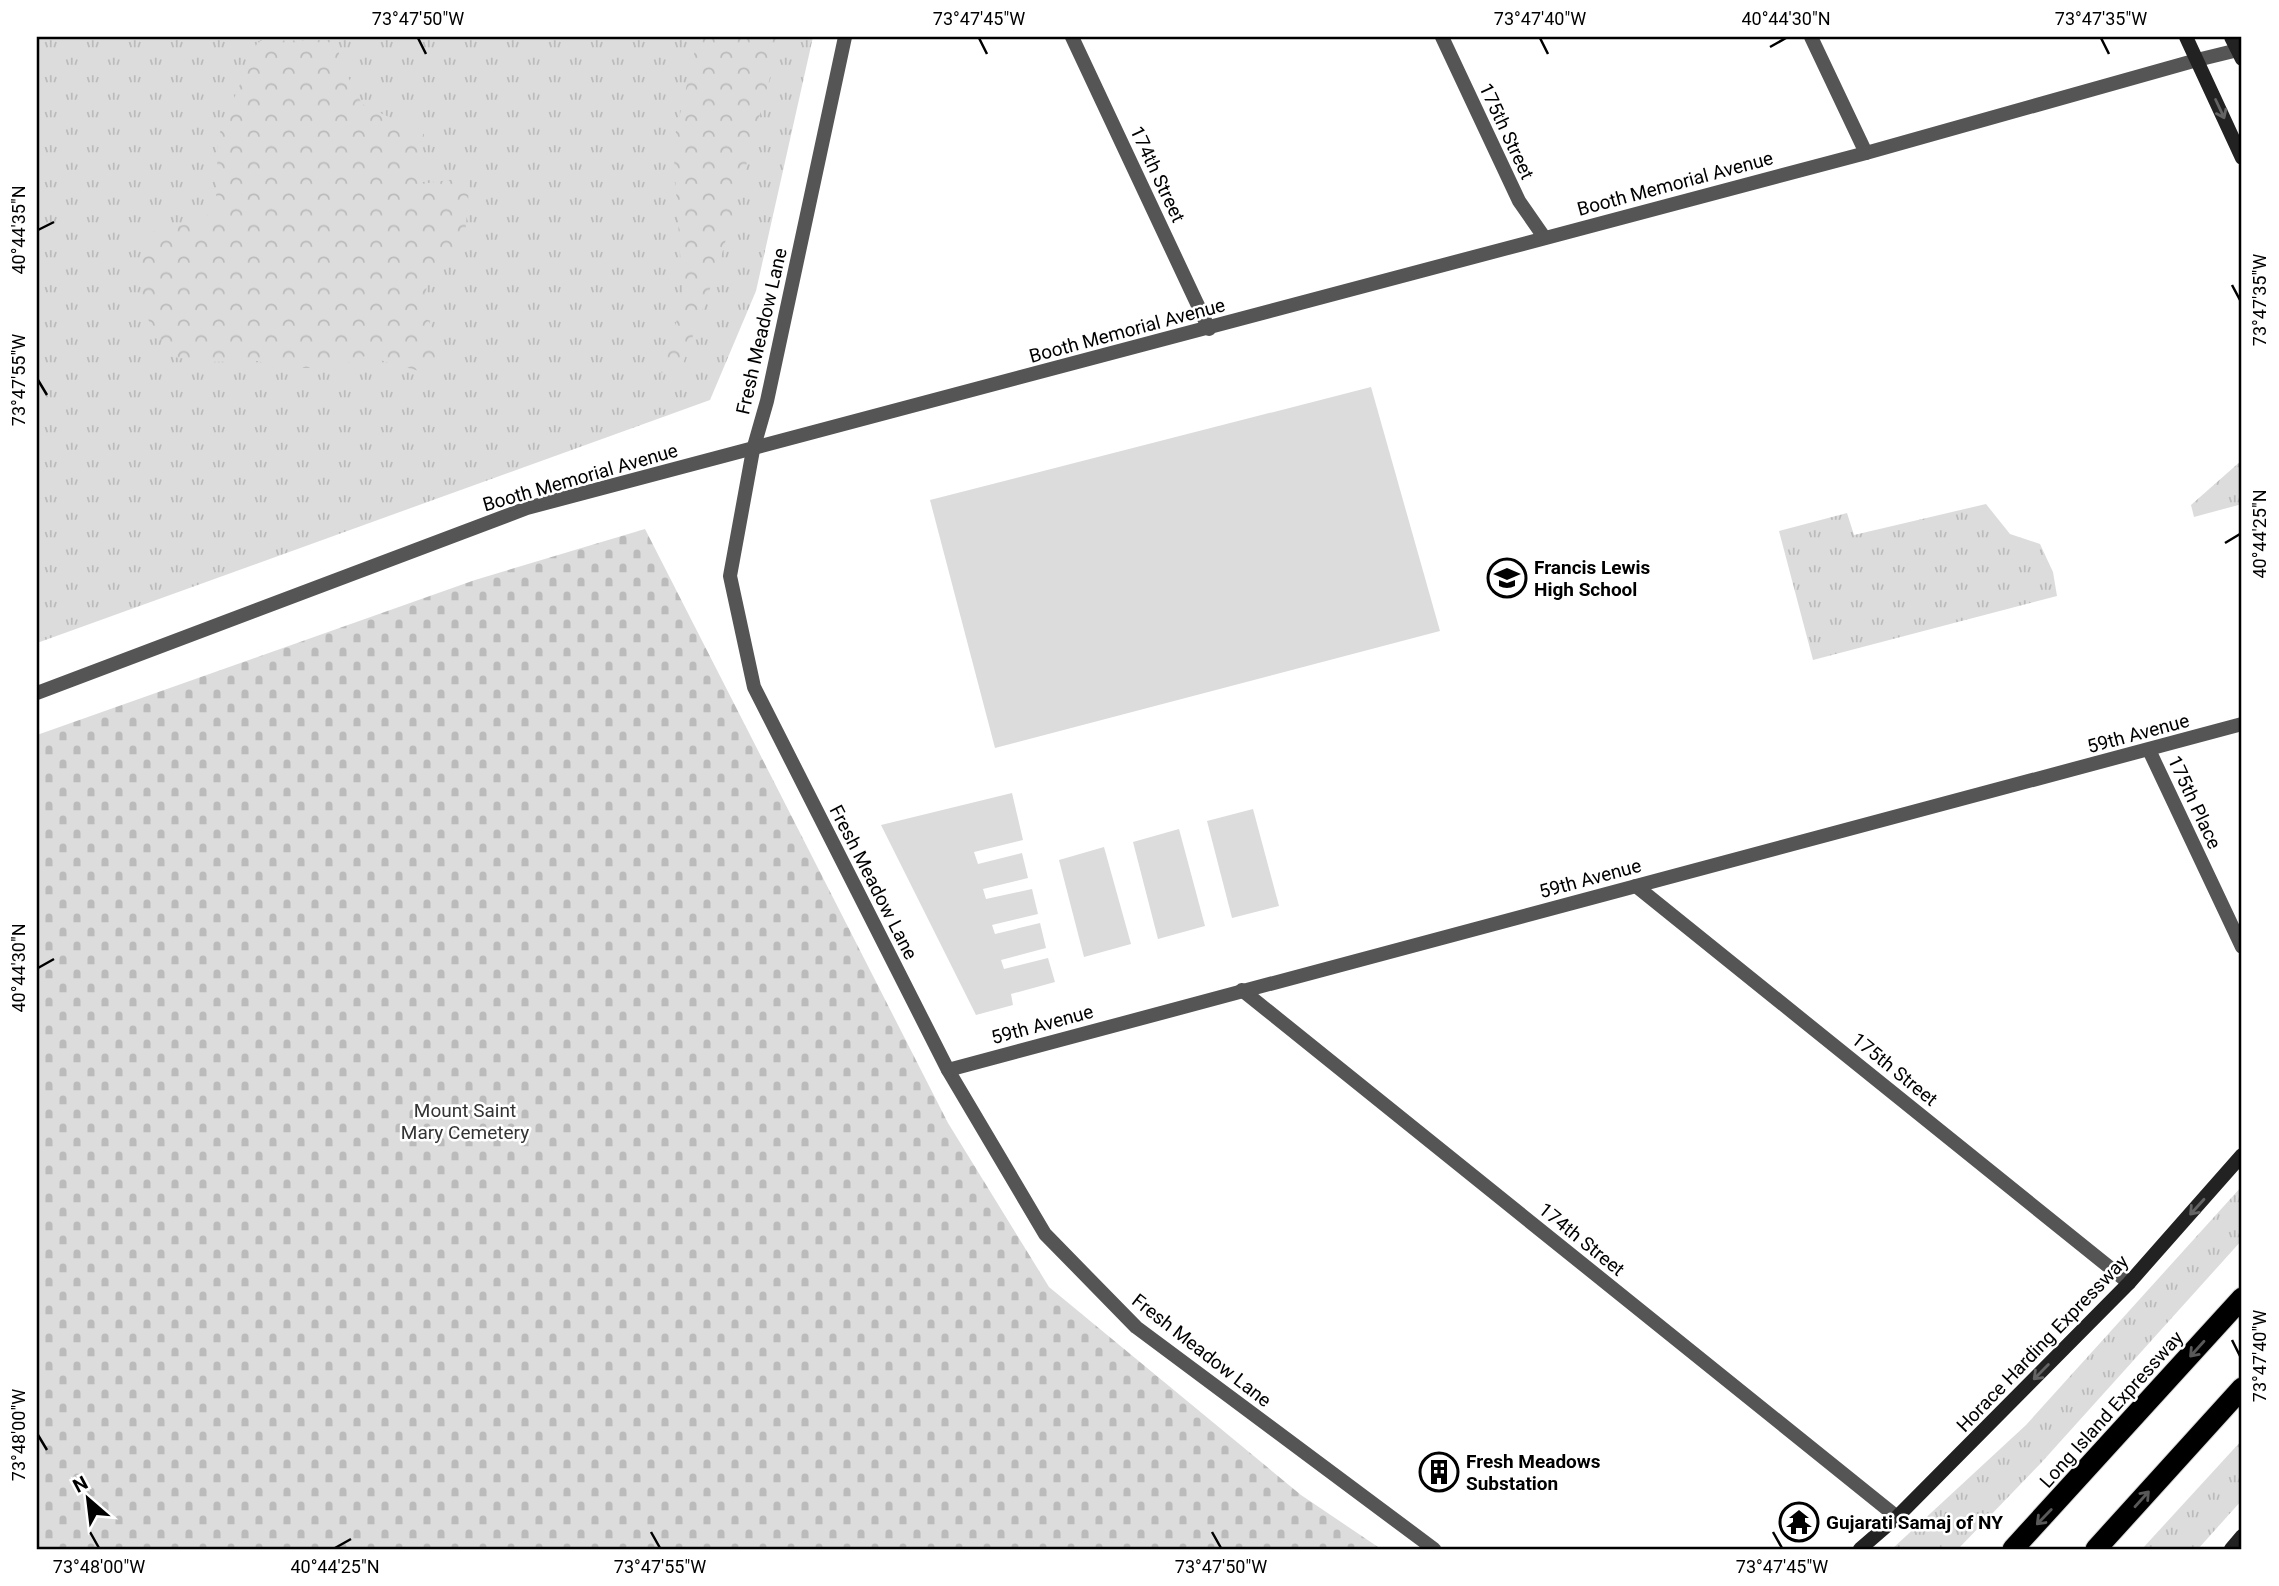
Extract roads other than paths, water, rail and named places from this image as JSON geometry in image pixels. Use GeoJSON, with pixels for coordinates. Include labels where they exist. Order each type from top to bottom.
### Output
{"type":"FeatureCollection","features":[{"type":"Feature","properties":{"kind":"highway","name":"Long Island Expressway"},"geometry":{"type":"LineString","coordinates":[[2013,1549],[2242,1298]]}},
{"type":"Feature","properties":{"kind":"highway"},"geometry":{"type":"LineString","coordinates":[[2096,1549],[2242,1388]]}},
{"type":"Feature","properties":{"kind":"main road"},"geometry":{"type":"LineString","coordinates":[[2186,37],[2242,158]]}},
{"type":"Feature","properties":{"kind":"main road","name":"Horace Harding Expressway"},"geometry":{"type":"LineString","coordinates":[[1860,1549],[1897,1517],[2129,1283],[2242,1156]]}},
{"type":"Feature","properties":{"kind":"main road"},"geometry":{"type":"LineString","coordinates":[[2231,1549],[2242,1536]]}},
{"type":"Feature","properties":{"kind":"street","name":"Fresh Meadow Lane"},"geometry":{"type":"LineString","coordinates":[[845,37],[767,401],[753,450],[730,576],[754,687],[948,1070],[1045,1234],[1136,1327],[1434,1549]]}},
{"type":"Feature","properties":{"kind":"street","name":"174th Street"},"geometry":{"type":"LineString","coordinates":[[1072,37],[1209,329]]}},
{"type":"Feature","properties":{"kind":"street","name":"175th Street"},"geometry":{"type":"LineString","coordinates":[[1442,37],[1519,201],[1544,237]]}},
{"type":"Feature","properties":{"kind":"street"},"geometry":{"type":"LineString","coordinates":[[1811,37],[1866,153]]}},
{"type":"Feature","properties":{"kind":"street","name":"Booth Memorial Avenue"},"geometry":{"type":"LineString","coordinates":[[37,693],[527,508],[1866,153],[2239,48]]}},
{"type":"Feature","properties":{"kind":"street","name":"59th Avenue"},"geometry":{"type":"LineString","coordinates":[[948,1070],[2242,724]]}},
{"type":"Feature","properties":{"kind":"street","name":"175th Place"},"geometry":{"type":"LineString","coordinates":[[2149,750],[2242,947]]}},
{"type":"Feature","properties":{"kind":"street","name":"175th Street"},"geometry":{"type":"LineString","coordinates":[[1636,886],[2129,1283]]}},
{"type":"Feature","properties":{"kind":"street","name":"174th Street"},"geometry":{"type":"LineString","coordinates":[[1242,990],[1897,1517]]}},
{"type":"Feature","properties":{"kind":"place","name":"Francis Lewis High School"},"geometry":{"type":"Point","coordinates":[1507,578]}},
{"type":"Feature","properties":{"kind":"place","name":"Fresh Meadows Substation"},"geometry":{"type":"Point","coordinates":[1439,1472]}},
{"type":"Feature","properties":{"kind":"place","name":"Gujarati Samaj of NY"},"geometry":{"type":"Point","coordinates":[1799,1522]}},
{"type":"Feature","properties":{"kind":"park label","name":"Mount Saint Mary Cemetery"},"geometry":{"type":"Point","coordinates":[465,1121]}}]}
